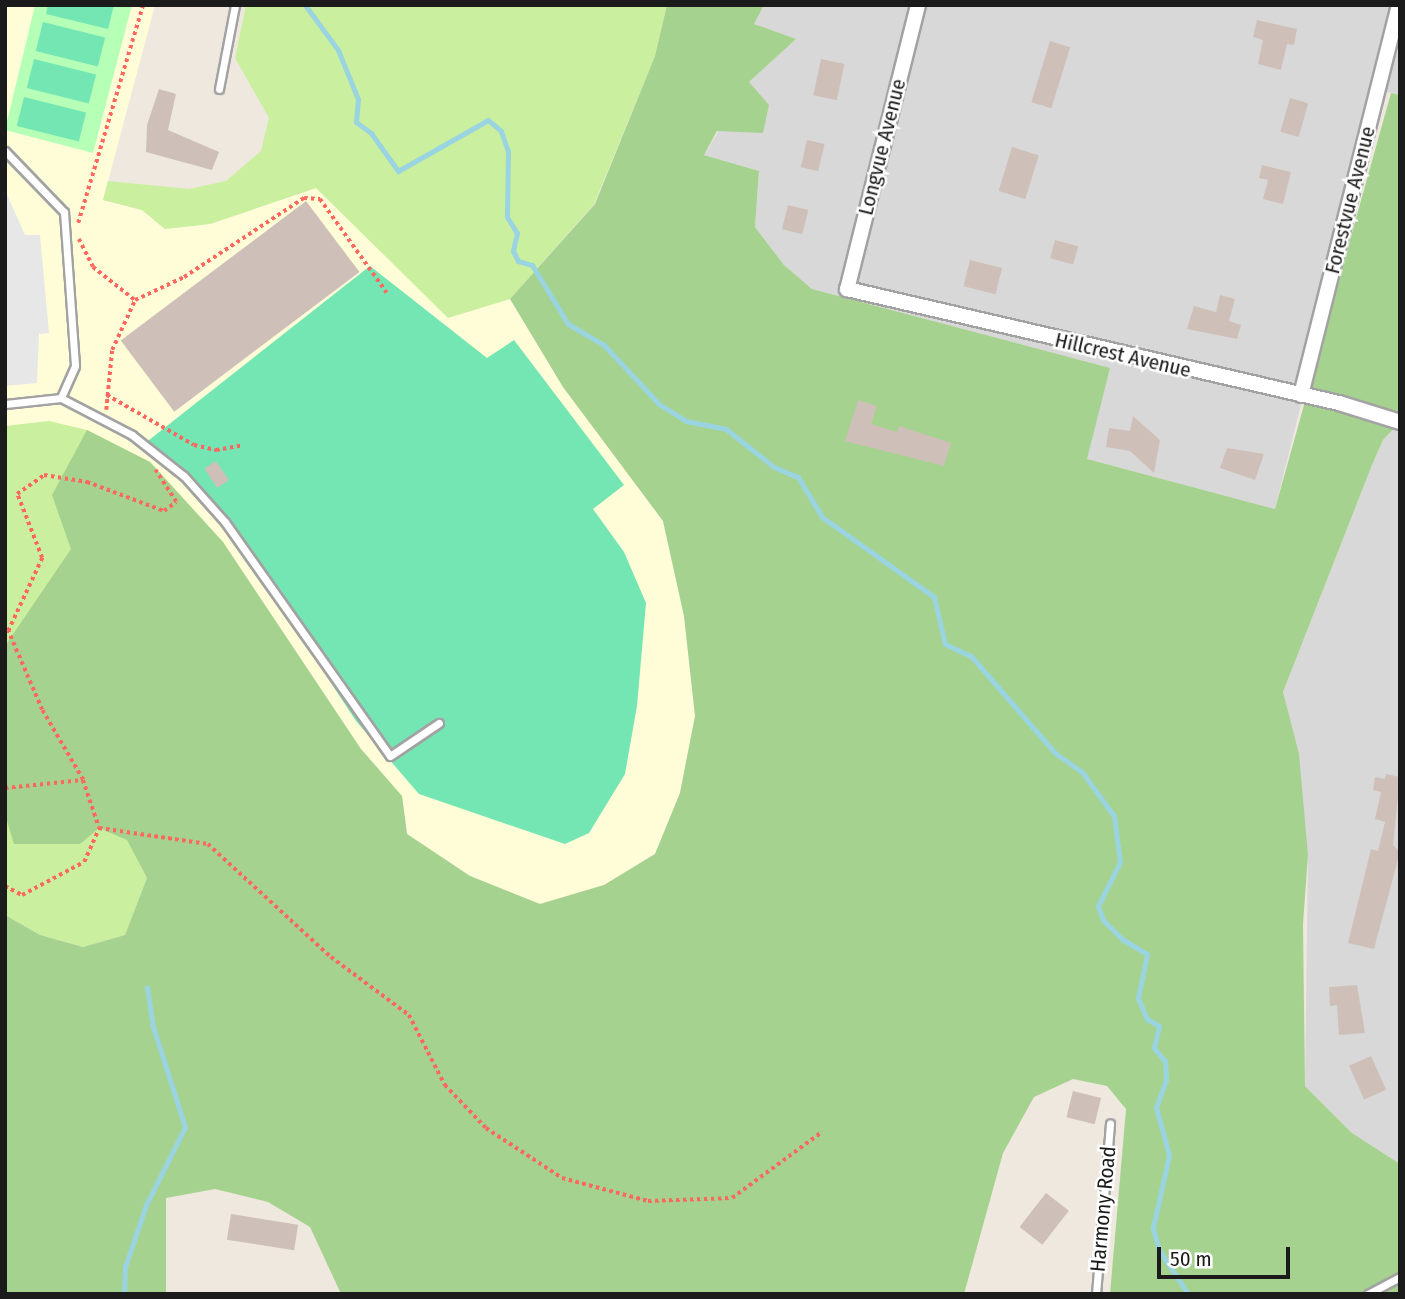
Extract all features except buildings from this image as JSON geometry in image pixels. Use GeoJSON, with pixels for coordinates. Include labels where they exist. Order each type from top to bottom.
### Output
{"type":"FeatureCollection","features":[{"type":"Feature","properties":{"kind":"street","name":"Longvue Avenue"},"geometry":{"type":"LineString","coordinates":[[847,289],[918,5]]}},
{"type":"Feature","properties":{"kind":"street","name":"Forestvue Avenue"},"geometry":{"type":"LineString","coordinates":[[1301,395],[1399,5]]}},
{"type":"Feature","properties":{"kind":"street","name":"Hillcrest Avenue"},"geometry":{"type":"LineString","coordinates":[[847,289],[1301,395],[1400,422]]}},
{"type":"Feature","properties":{"kind":"lane"},"geometry":{"type":"LineString","coordinates":[[219,89],[235,5]]}},
{"type":"Feature","properties":{"kind":"lane"},"geometry":{"type":"LineString","coordinates":[[5,151],[64,212],[75,366],[61,398]]}},
{"type":"Feature","properties":{"kind":"lane"},"geometry":{"type":"LineString","coordinates":[[5,404],[61,398],[105,418],[184,476],[225,522],[390,756],[439,723]]}},
{"type":"Feature","properties":{"kind":"lane","name":"Harmony Road"},"geometry":{"type":"LineString","coordinates":[[1096,1294],[1110,1124]]}},
{"type":"Feature","properties":{"kind":"lane"},"geometry":{"type":"LineString","coordinates":[[1368,1294],[1400,1277]]}},
{"type":"Feature","properties":{"kind":"path"},"geometry":{"type":"LineString","coordinates":[[75,232],[143,5]]}},
{"type":"Feature","properties":{"kind":"path"},"geometry":{"type":"LineString","coordinates":[[105,418],[119,325],[135,300],[184,277],[304,198],[320,199],[387,293]]}},
{"type":"Feature","properties":{"kind":"path"},"geometry":{"type":"LineString","coordinates":[[64,212],[93,267],[135,300]]}},
{"type":"Feature","properties":{"kind":"path"},"geometry":{"type":"LineString","coordinates":[[107,395],[194,445],[216,450],[244,445]]}},
{"type":"Feature","properties":{"kind":"path"},"geometry":{"type":"LineString","coordinates":[[5,886],[22,895],[84,862],[99,828],[83,779],[42,709],[8,631],[42,558],[17,494],[44,475],[87,482],[164,511],[176,502],[150,463]]}},
{"type":"Feature","properties":{"kind":"path"},"geometry":{"type":"LineString","coordinates":[[5,788],[83,779]]}},
{"type":"Feature","properties":{"kind":"path"},"geometry":{"type":"LineString","coordinates":[[99,828],[208,844],[331,957],[409,1015],[445,1085],[486,1128],[562,1178],[648,1201],[732,1198],[822,1132]]}},
{"type":"Feature","properties":{"kind":"shaded area"},"geometry":{"type":"Polygon","coordinates":[[[5,5],[155,5],[103,200],[142,210],[165,229],[210,224],[316,188],[448,317],[510,299],[563,387],[663,521],[684,616],[695,716],[680,793],[655,854],[604,885],[540,904],[470,876],[407,834],[402,796],[361,749],[5,646],[5,5]]]}},
{"type":"Feature","properties":{"kind":"shaded area"},"geometry":{"type":"Polygon","coordinates":[[[764,5],[1400,5],[1400,95],[1379,90],[1275,509],[1086,459],[1109,368],[812,289],[784,265],[755,227],[759,171],[704,155],[749,82],[795,39],[754,24],[764,5]]]}},
{"type":"Feature","properties":{"kind":"shaded area"},"geometry":{"type":"Polygon","coordinates":[[[5,190],[25,235],[40,235],[49,333],[39,334],[37,383],[5,386],[5,190]]]}},
{"type":"Feature","properties":{"kind":"shaded area"},"geometry":{"type":"Polygon","coordinates":[[[1400,422],[1400,1164],[1352,1133],[1305,1086],[1308,853],[1283,692],[1372,465],[1383,440],[1400,422]]]}},
{"type":"Feature","properties":{"kind":"green space"},"geometry":{"type":"Polygon","coordinates":[[[35,5],[132,5],[93,153],[5,130],[35,5]]]}},
{"type":"Feature","properties":{"kind":"green space"},"geometry":{"type":"Polygon","coordinates":[[[48,5],[114,5],[108,29],[46,14],[48,5]]]}},
{"type":"Feature","properties":{"kind":"green space"},"geometry":{"type":"Polygon","coordinates":[[[246,5],[667,5],[655,56],[594,204],[510,299],[448,318],[316,188],[210,224],[165,229],[142,210],[103,200],[108,181],[189,189],[226,181],[261,151],[269,118],[235,58],[246,5]]]}},
{"type":"Feature","properties":{"kind":"green space"},"geometry":{"type":"Polygon","coordinates":[[[667,5],[764,5],[754,24],[796,39],[749,82],[769,105],[763,133],[717,131],[704,155],[759,171],[755,227],[784,265],[812,289],[1110,368],[1087,459],[1275,509],[1391,93],[1400,95],[1400,422],[1383,440],[1372,465],[1283,692],[1299,754],[1308,855],[1303,924],[1305,1086],[1352,1133],[1400,1164],[1400,1294],[1110,1294],[1126,1109],[1107,1086],[1073,1079],[1034,1097],[1003,1153],[964,1294],[341,1294],[310,1227],[268,1202],[215,1189],[166,1198],[166,1294],[5,1294],[5,915],[40,935],[83,947],[125,935],[147,878],[127,840],[99,828],[80,844],[14,844],[5,814],[5,646],[71,549],[52,495],[87,430],[150,462],[223,542],[361,749],[402,796],[407,834],[470,876],[540,904],[604,885],[655,854],[680,793],[695,716],[684,616],[663,521],[563,387],[510,299],[595,204],[655,56],[667,5]]]}},
{"type":"Feature","properties":{"kind":"green space"},"geometry":{"type":"Polygon","coordinates":[[[43,22],[105,37],[98,67],[36,51],[43,22]]]}},
{"type":"Feature","properties":{"kind":"green space"},"geometry":{"type":"Polygon","coordinates":[[[34,59],[96,74],[89,104],[27,88],[34,59]]]}},
{"type":"Feature","properties":{"kind":"green space"},"geometry":{"type":"Polygon","coordinates":[[[24,97],[86,112],[79,142],[17,126],[24,97]]]}},
{"type":"Feature","properties":{"kind":"green space"},"geometry":{"type":"Polygon","coordinates":[[[370,266],[487,358],[514,340],[624,485],[593,509],[624,552],[646,603],[637,706],[625,774],[589,833],[565,844],[419,794],[356,721],[225,522],[144,444],[370,266]]]}},
{"type":"Feature","properties":{"kind":"green space"},"geometry":{"type":"Polygon","coordinates":[[[49,421],[87,430],[150,462],[223,542],[407,834],[141,867],[147,878],[125,935],[83,947],[40,935],[5,915],[5,426],[49,421]]]}},
{"type":"Feature","properties":{"kind":"waterway"},"geometry":{"type":"LineString","coordinates":[[305,5],[338,50],[358,99],[356,122],[371,133],[398,171],[488,120],[501,131],[508,151],[507,217],[517,233],[513,251],[518,261],[532,265],[568,324],[604,345],[659,404],[686,421],[726,429],[774,467],[798,477],[822,517],[934,597],[945,644],[971,656],[1055,753],[1082,772],[1114,816],[1120,862],[1098,906],[1103,920],[1122,939],[1147,954],[1138,998],[1147,1019],[1159,1026],[1154,1048],[1165,1061],[1166,1080],[1156,1107],[1169,1155],[1153,1228],[1159,1250],[1188,1294]]}},
{"type":"Feature","properties":{"kind":"waterway"},"geometry":{"type":"LineString","coordinates":[[124,1294],[125,1267],[146,1205],[185,1127],[153,1027],[147,987]]}}]}
